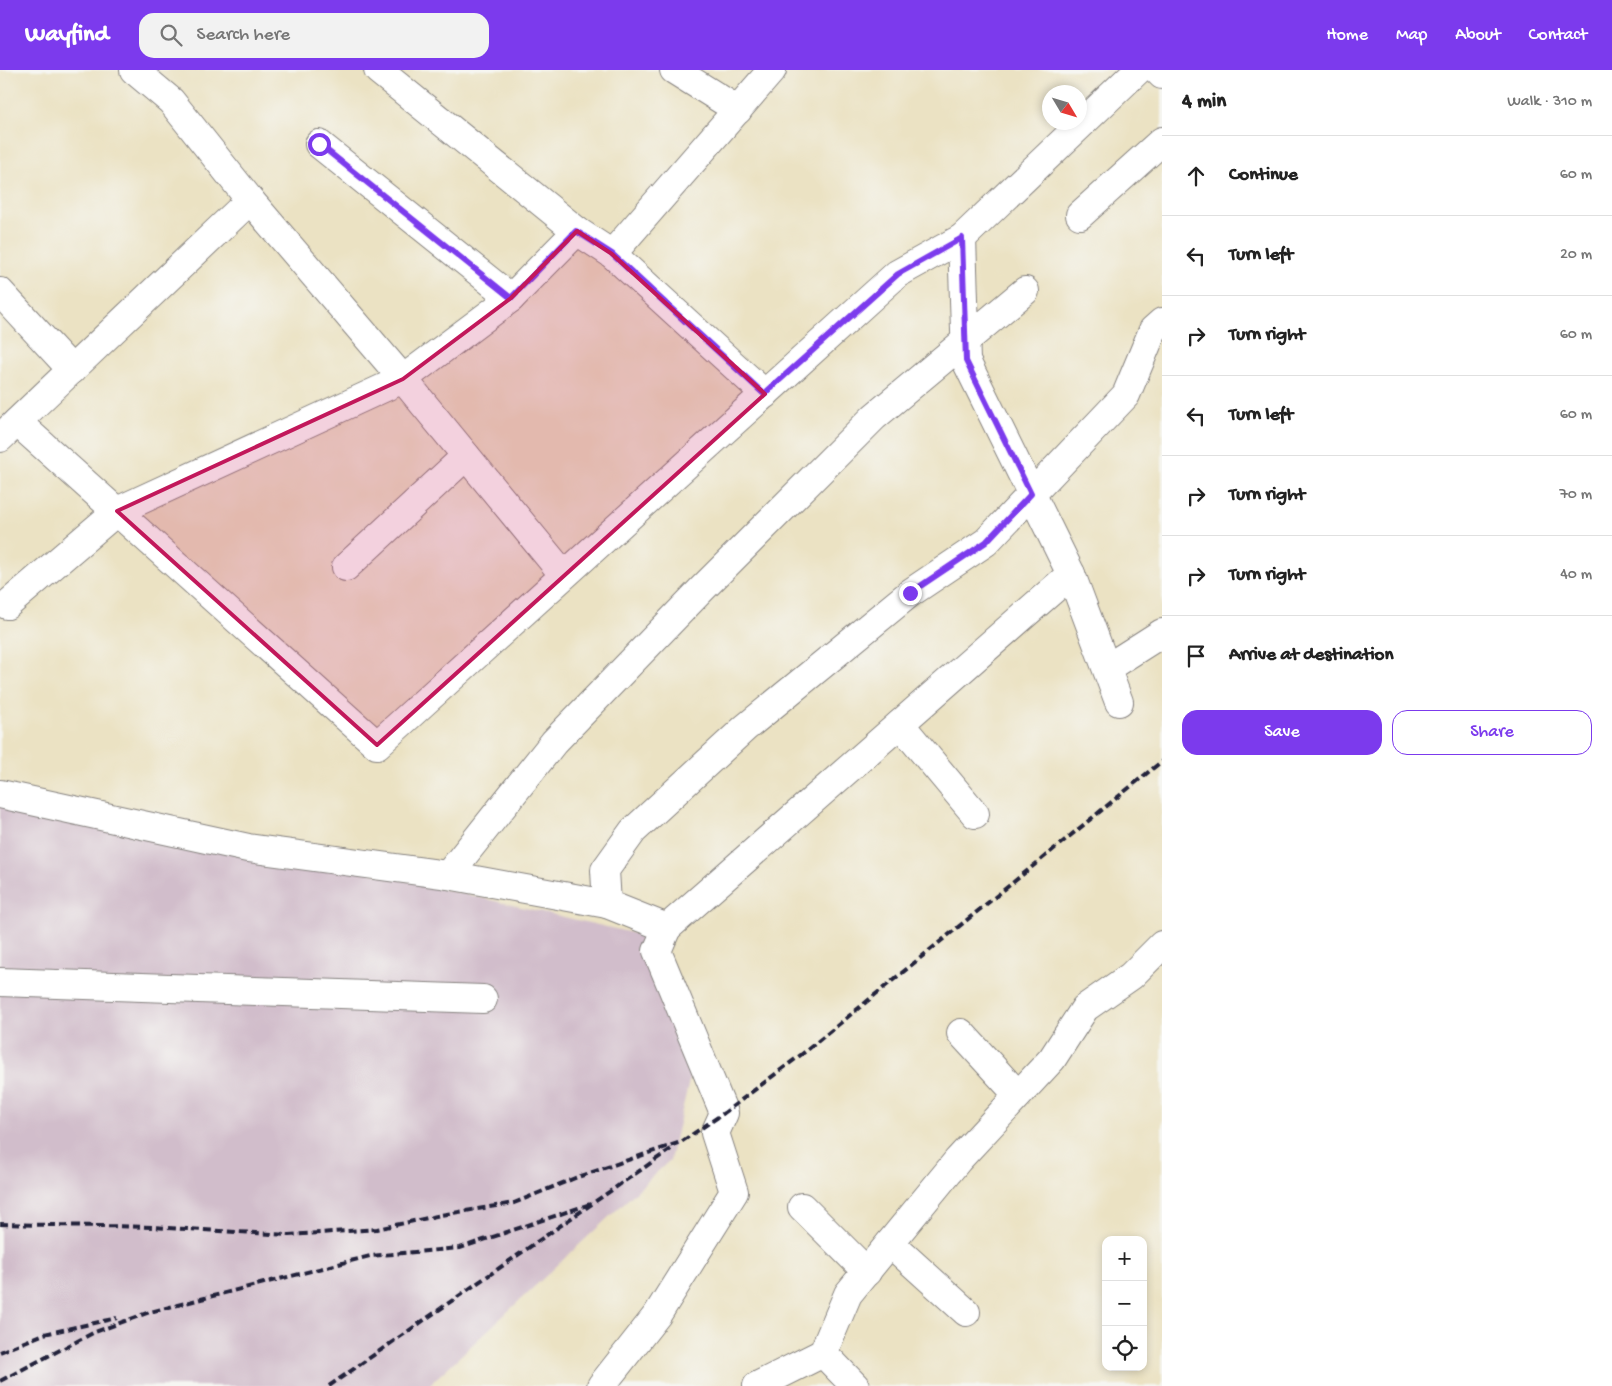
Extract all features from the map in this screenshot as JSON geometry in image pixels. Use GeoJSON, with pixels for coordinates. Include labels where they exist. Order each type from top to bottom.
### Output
{"type":"FeatureCollection","features":[{"type":"Feature","properties":{"kind":"street"},"geometry":{"type":"LineString","coordinates":[[378,70],[576,231],[612,254],[764,394]]}},
{"type":"Feature","properties":{"kind":"street"},"geometry":{"type":"LineString","coordinates":[[674,70],[738,110]]}},
{"type":"Feature","properties":{"kind":"street"},"geometry":{"type":"LineString","coordinates":[[612,254],[772,70]]}},
{"type":"Feature","properties":{"kind":"street"},"geometry":{"type":"LineString","coordinates":[[250,200],[8,430],[117,512],[377,745],[898,274],[962,238],[1138,70]]}},
{"type":"Feature","properties":{"kind":"street"},"geometry":{"type":"LineString","coordinates":[[1157,70],[1162,75]]}},
{"type":"Feature","properties":{"kind":"street"},"geometry":{"type":"LineString","coordinates":[[143,73],[171,101],[250,200],[404,379],[564,575]]}},
{"type":"Feature","properties":{"kind":"street"},"geometry":{"type":"LineString","coordinates":[[1080,215],[1162,142]]}},
{"type":"Feature","properties":{"kind":"street"},"geometry":{"type":"LineString","coordinates":[[319,144],[511,298]]}},
{"type":"Feature","properties":{"kind":"street"},"geometry":{"type":"LineString","coordinates":[[7,605],[117,512],[404,379],[511,298],[576,231]]}},
{"type":"Feature","properties":{"kind":"street"},"geometry":{"type":"LineString","coordinates":[[962,238],[966,361],[1071,574],[1119,702]]}},
{"type":"Feature","properties":{"kind":"street"},"geometry":{"type":"LineString","coordinates":[[0,292],[72,370]]}},
{"type":"Feature","properties":{"kind":"street"},"geometry":{"type":"LineString","coordinates":[[448,875],[554,742],[874,417],[1025,292]]}},
{"type":"Feature","properties":{"kind":"street"},"geometry":{"type":"LineString","coordinates":[[607,904],[605,870],[632,831],[745,728],[910,593],[986,542],[1126,395],[1153,330],[1162,322]]}},
{"type":"Feature","properties":{"kind":"street"},"geometry":{"type":"LineString","coordinates":[[346,567],[466,456]]}},
{"type":"Feature","properties":{"kind":"street"},"geometry":{"type":"LineString","coordinates":[[601,1386],[656,1315],[734,1192],[715,1133],[724,1113],[657,951],[668,928],[1071,574]]}},
{"type":"Feature","properties":{"kind":"street"},"geometry":{"type":"LineString","coordinates":[[1107,668],[1162,633]]}},
{"type":"Feature","properties":{"kind":"street"},"geometry":{"type":"LineString","coordinates":[[900,724],[975,814]]}},
{"type":"Feature","properties":{"kind":"street"},"geometry":{"type":"LineString","coordinates":[[0,794],[248,848],[448,875],[607,904],[668,928]]}},
{"type":"Feature","properties":{"kind":"street"},"geometry":{"type":"LineString","coordinates":[[757,1386],[823,1354],[848,1294],[958,1160],[1052,1059],[1085,1008],[1131,976],[1162,946]]}},
{"type":"Feature","properties":{"kind":"street"},"geometry":{"type":"LineString","coordinates":[[0,982],[484,999]]}},
{"type":"Feature","properties":{"kind":"street"},"geometry":{"type":"LineString","coordinates":[[961,1033],[1018,1095]]}},
{"type":"Feature","properties":{"kind":"street"},"geometry":{"type":"LineString","coordinates":[[802,1207],[867,1272]]}},
{"type":"Feature","properties":{"kind":"street"},"geometry":{"type":"LineString","coordinates":[[890,1243],[966,1312]]}},
{"type":"Feature","properties":{"kind":"street"},"geometry":{"type":"LineString","coordinates":[[823,1354],[855,1386]]}},
{"type":"Feature","properties":{"kind":"highlighted area"},"geometry":{"type":"Polygon","coordinates":[[[577,231],[612,254],[765,394],[377,745],[117,511],[403,379],[511,298],[577,231]]]}},
{"type":"Feature","properties":{"kind":"shaded area"},"geometry":{"type":"Polygon","coordinates":[[[0,786],[641,935],[693,1065],[670,1160],[428,1386],[0,1386],[0,786]]]}},
{"type":"Feature","properties":{"kind":"railway"},"geometry":{"type":"LineString","coordinates":[[0,1224],[152,1227],[289,1235],[377,1229],[441,1215],[514,1203],[575,1178],[681,1142],[724,1113],[806,1051],[1162,761]]}},
{"type":"Feature","properties":{"kind":"railway"},"geometry":{"type":"LineString","coordinates":[[329,1386],[671,1149]]}},
{"type":"Feature","properties":{"kind":"railway"},"geometry":{"type":"LineString","coordinates":[[0,1381],[95,1332],[150,1312],[370,1256],[460,1248],[593,1203]]}},
{"type":"Feature","properties":{"kind":"railway"},"geometry":{"type":"LineString","coordinates":[[0,1352],[44,1334],[117,1318]]}},
{"type":"Feature","properties":{"kind":"route"},"geometry":{"type":"LineString","coordinates":[[319,144],[511,298],[576,231],[612,254],[764,394],[898,274],[962,238],[966,361],[1031,494],[986,542],[910,593]]}}]}
